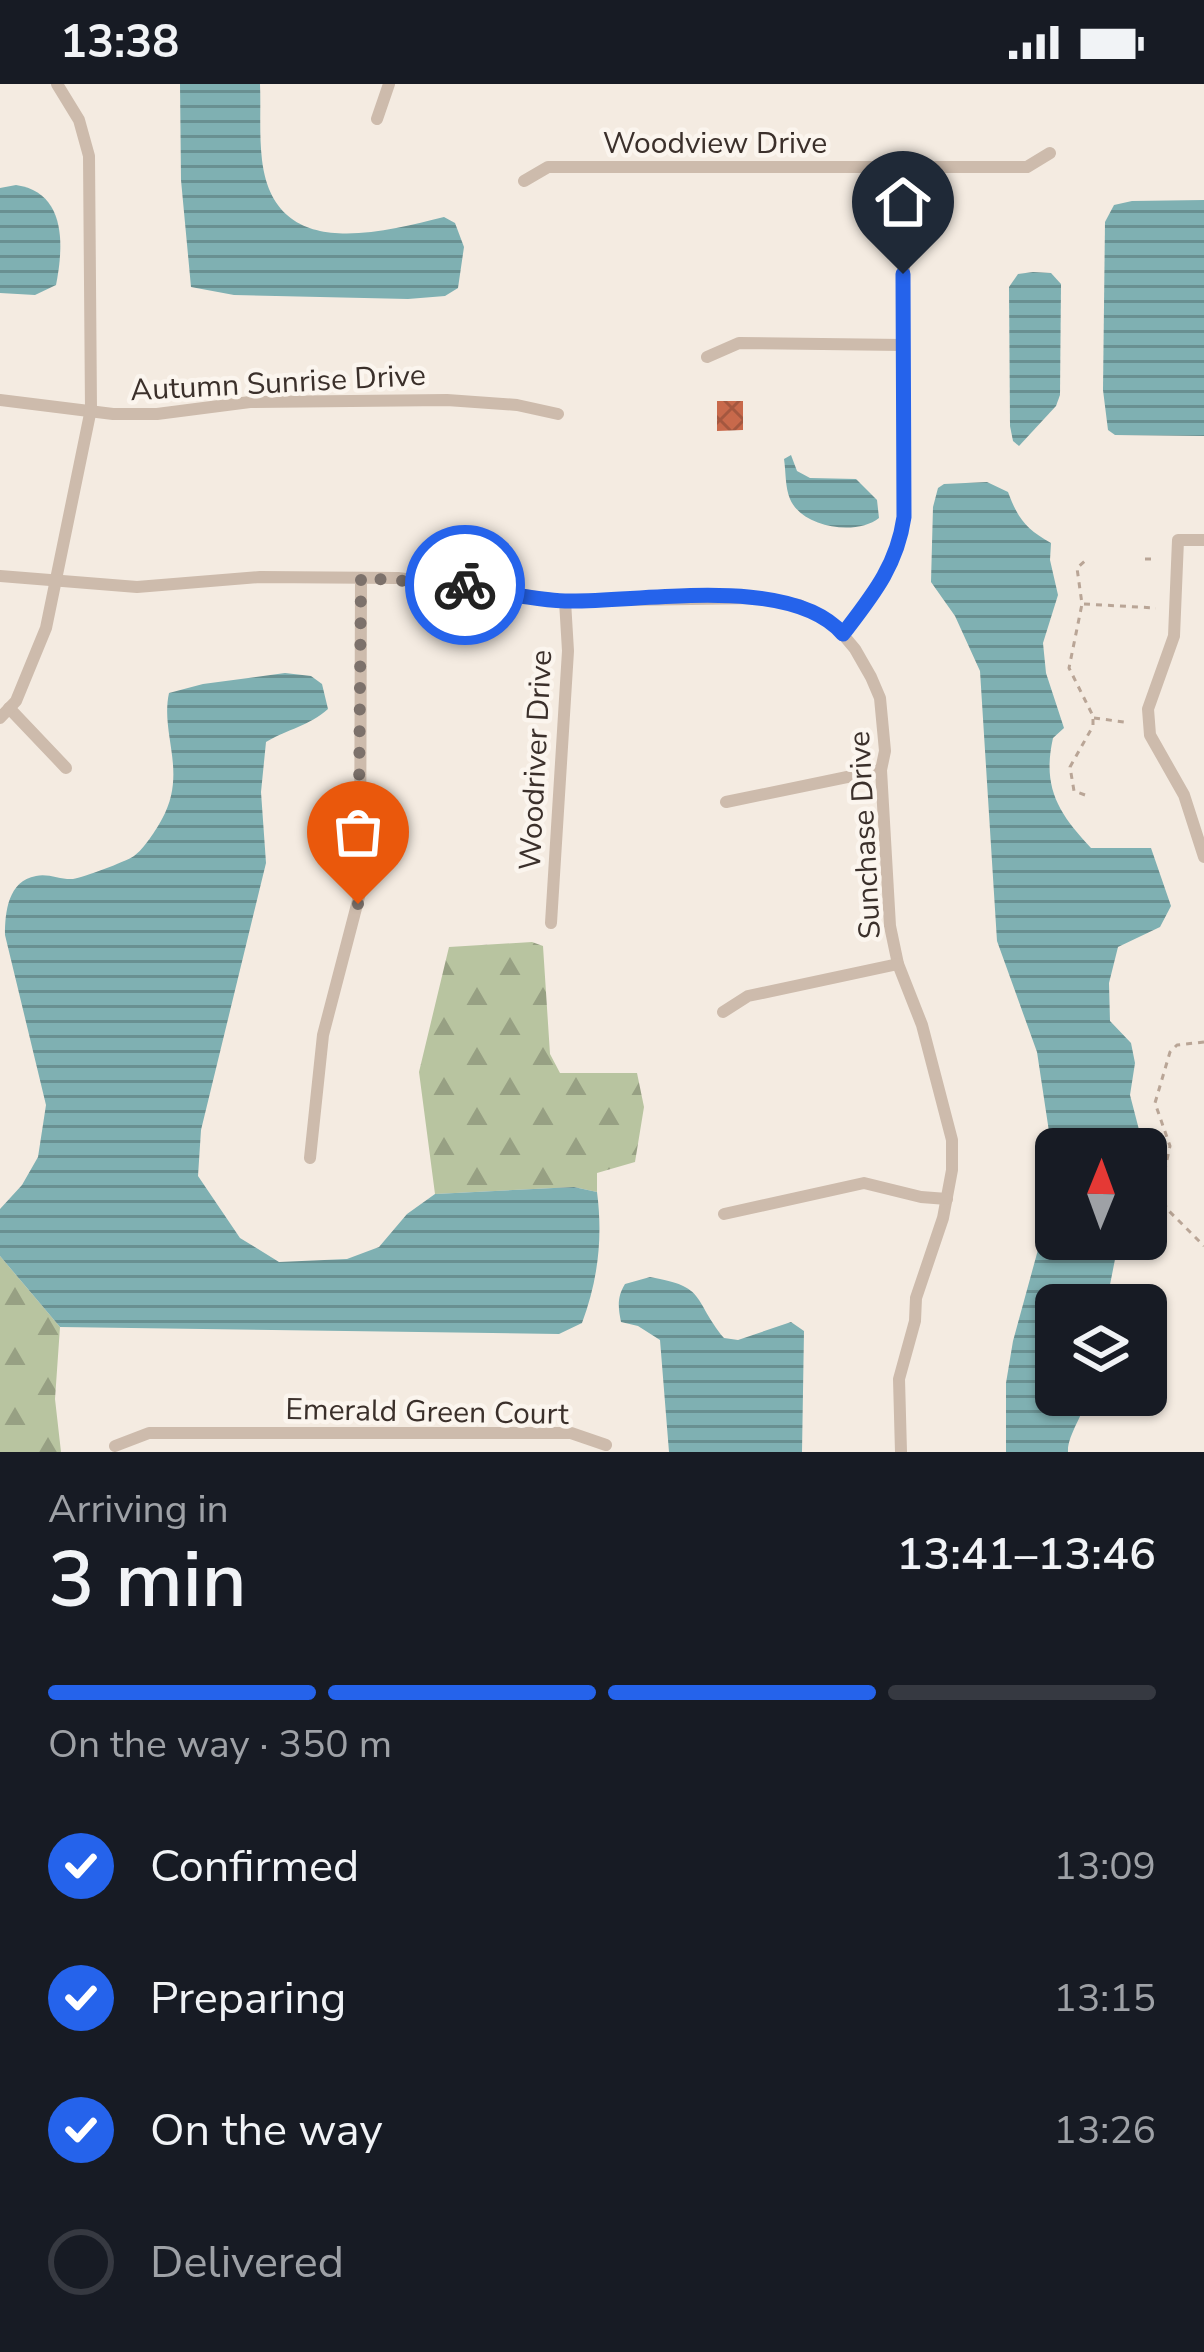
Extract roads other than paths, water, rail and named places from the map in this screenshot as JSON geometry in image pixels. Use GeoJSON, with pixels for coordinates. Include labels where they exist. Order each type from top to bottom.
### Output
{"type":"FeatureCollection","features":[{"type":"Feature","properties":{"kind":"street"},"geometry":{"type":"LineString","coordinates":[[57,84],[79,120],[89,157],[91,410],[58,578],[34,662],[5,713],[66,768]]}},
{"type":"Feature","properties":{"kind":"street"},"geometry":{"type":"LineString","coordinates":[[377,119],[389,84]]}},
{"type":"Feature","properties":{"kind":"street","name":"Woodview Drive"},"geometry":{"type":"LineString","coordinates":[[524,181],[548,167],[1028,167],[1050,153]]}},
{"type":"Feature","properties":{"kind":"street"},"geometry":{"type":"LineString","coordinates":[[843,634],[887,576],[904,517],[904,166]]}},
{"type":"Feature","properties":{"kind":"street"},"geometry":{"type":"LineString","coordinates":[[707,357],[740,343],[903,345]]}},
{"type":"Feature","properties":{"kind":"street","name":"Autumn Sunrise Drive"},"geometry":{"type":"LineString","coordinates":[[0,400],[113,414],[157,414],[250,402],[447,400],[558,414]]}},
{"type":"Feature","properties":{"kind":"street"},"geometry":{"type":"LineString","coordinates":[[1204,540],[1178,540],[1174,637],[1148,710],[1150,735],[1184,795],[1204,857]]}},
{"type":"Feature","properties":{"kind":"street","name":"Sunchase Drive"},"geometry":{"type":"LineString","coordinates":[[0,576],[137,587],[260,577],[361,578],[454,583],[565,601],[754,598],[799,605],[834,624],[855,649],[880,698],[890,926],[952,1140],[947,1198],[916,1298],[915,1321],[899,1379],[901,1452]]}},
{"type":"Feature","properties":{"kind":"street"},"geometry":{"type":"LineString","coordinates":[[310,1158],[317,1070],[360,893],[361,578]]}},
{"type":"Feature","properties":{"kind":"street","name":"Woodriver Drive"},"geometry":{"type":"LineString","coordinates":[[550,922],[568,651],[565,601]]}},
{"type":"Feature","properties":{"kind":"street"},"geometry":{"type":"LineString","coordinates":[[726,802],[881,770]]}},
{"type":"Feature","properties":{"kind":"street"},"geometry":{"type":"LineString","coordinates":[[723,1012],[748,996],[898,964]]}},
{"type":"Feature","properties":{"kind":"street"},"geometry":{"type":"LineString","coordinates":[[724,1214],[864,1183],[921,1197],[947,1198]]}},
{"type":"Feature","properties":{"kind":"street","name":"Emerald Green Court"},"geometry":{"type":"LineString","coordinates":[[116,1446],[148,1433],[571,1433],[606,1445]]}},
{"type":"Feature","properties":{"kind":"street"},"geometry":{"type":"LineString","coordinates":[[247,1435],[247,1452]]}},
{"type":"Feature","properties":{"kind":"water"},"geometry":{"type":"Polygon","coordinates":[[[180,84],[260,84],[262,160],[270,192],[286,214],[307,227],[359,233],[444,217],[455,223],[464,247],[458,288],[445,296],[408,299],[234,295],[191,287],[181,180],[180,84]]]}},
{"type":"Feature","properties":{"kind":"water"},"geometry":{"type":"Polygon","coordinates":[[[16,185],[44,198],[58,223],[56,285],[35,295],[0,293],[0,188],[16,185]]]}},
{"type":"Feature","properties":{"kind":"water"},"geometry":{"type":"Polygon","coordinates":[[[1204,200],[1204,436],[1115,435],[1108,430],[1103,390],[1105,222],[1114,205],[1132,201],[1204,200]]]}},
{"type":"Feature","properties":{"kind":"water"},"geometry":{"type":"Polygon","coordinates":[[[1051,273],[1061,284],[1060,395],[1056,406],[1019,446],[1010,426],[1009,287],[1018,274],[1051,273]]]}},
{"type":"Feature","properties":{"kind":"water"},"geometry":{"type":"Polygon","coordinates":[[[791,455],[797,471],[810,478],[856,479],[877,500],[879,518],[844,528],[806,517],[788,494],[784,459],[791,455]]]}},
{"type":"Feature","properties":{"kind":"water"},"geometry":{"type":"Polygon","coordinates":[[[987,482],[1008,492],[1024,522],[1051,543],[1058,595],[1043,643],[1046,673],[1064,728],[1053,738],[1051,785],[1062,811],[1091,848],[1151,848],[1171,906],[1160,927],[1118,947],[1109,983],[1110,1021],[1131,1043],[1135,1063],[1130,1095],[1139,1128],[1048,1128],[1037,1052],[997,941],[980,671],[955,616],[931,582],[933,507],[938,488],[987,482]]]}},
{"type":"Feature","properties":{"kind":"water"},"geometry":{"type":"Polygon","coordinates":[[[285,673],[311,676],[322,684],[328,709],[266,742],[261,792],[266,863],[201,1130],[198,1176],[240,1238],[279,1262],[347,1259],[379,1247],[407,1214],[435,1194],[574,1187],[597,1192],[599,1242],[592,1291],[582,1323],[559,1334],[60,1327],[0,1256],[0,1209],[22,1185],[38,1157],[46,1105],[5,935],[10,899],[27,879],[41,875],[78,878],[129,859],[146,844],[162,819],[173,785],[169,693],[285,673]]]}},
{"type":"Feature","properties":{"kind":"water"},"geometry":{"type":"Polygon","coordinates":[[[1035,1260],[1115,1260],[1110,1284],[1035,1284],[1035,1416],[1080,1416],[1068,1452],[1006,1452],[1006,1383],[1035,1260]]]}},
{"type":"Feature","properties":{"kind":"water"},"geometry":{"type":"Polygon","coordinates":[[[650,1277],[690,1290],[724,1338],[738,1340],[791,1322],[804,1331],[802,1452],[669,1452],[660,1340],[621,1322],[619,1312],[625,1284],[650,1277]]]}}]}
